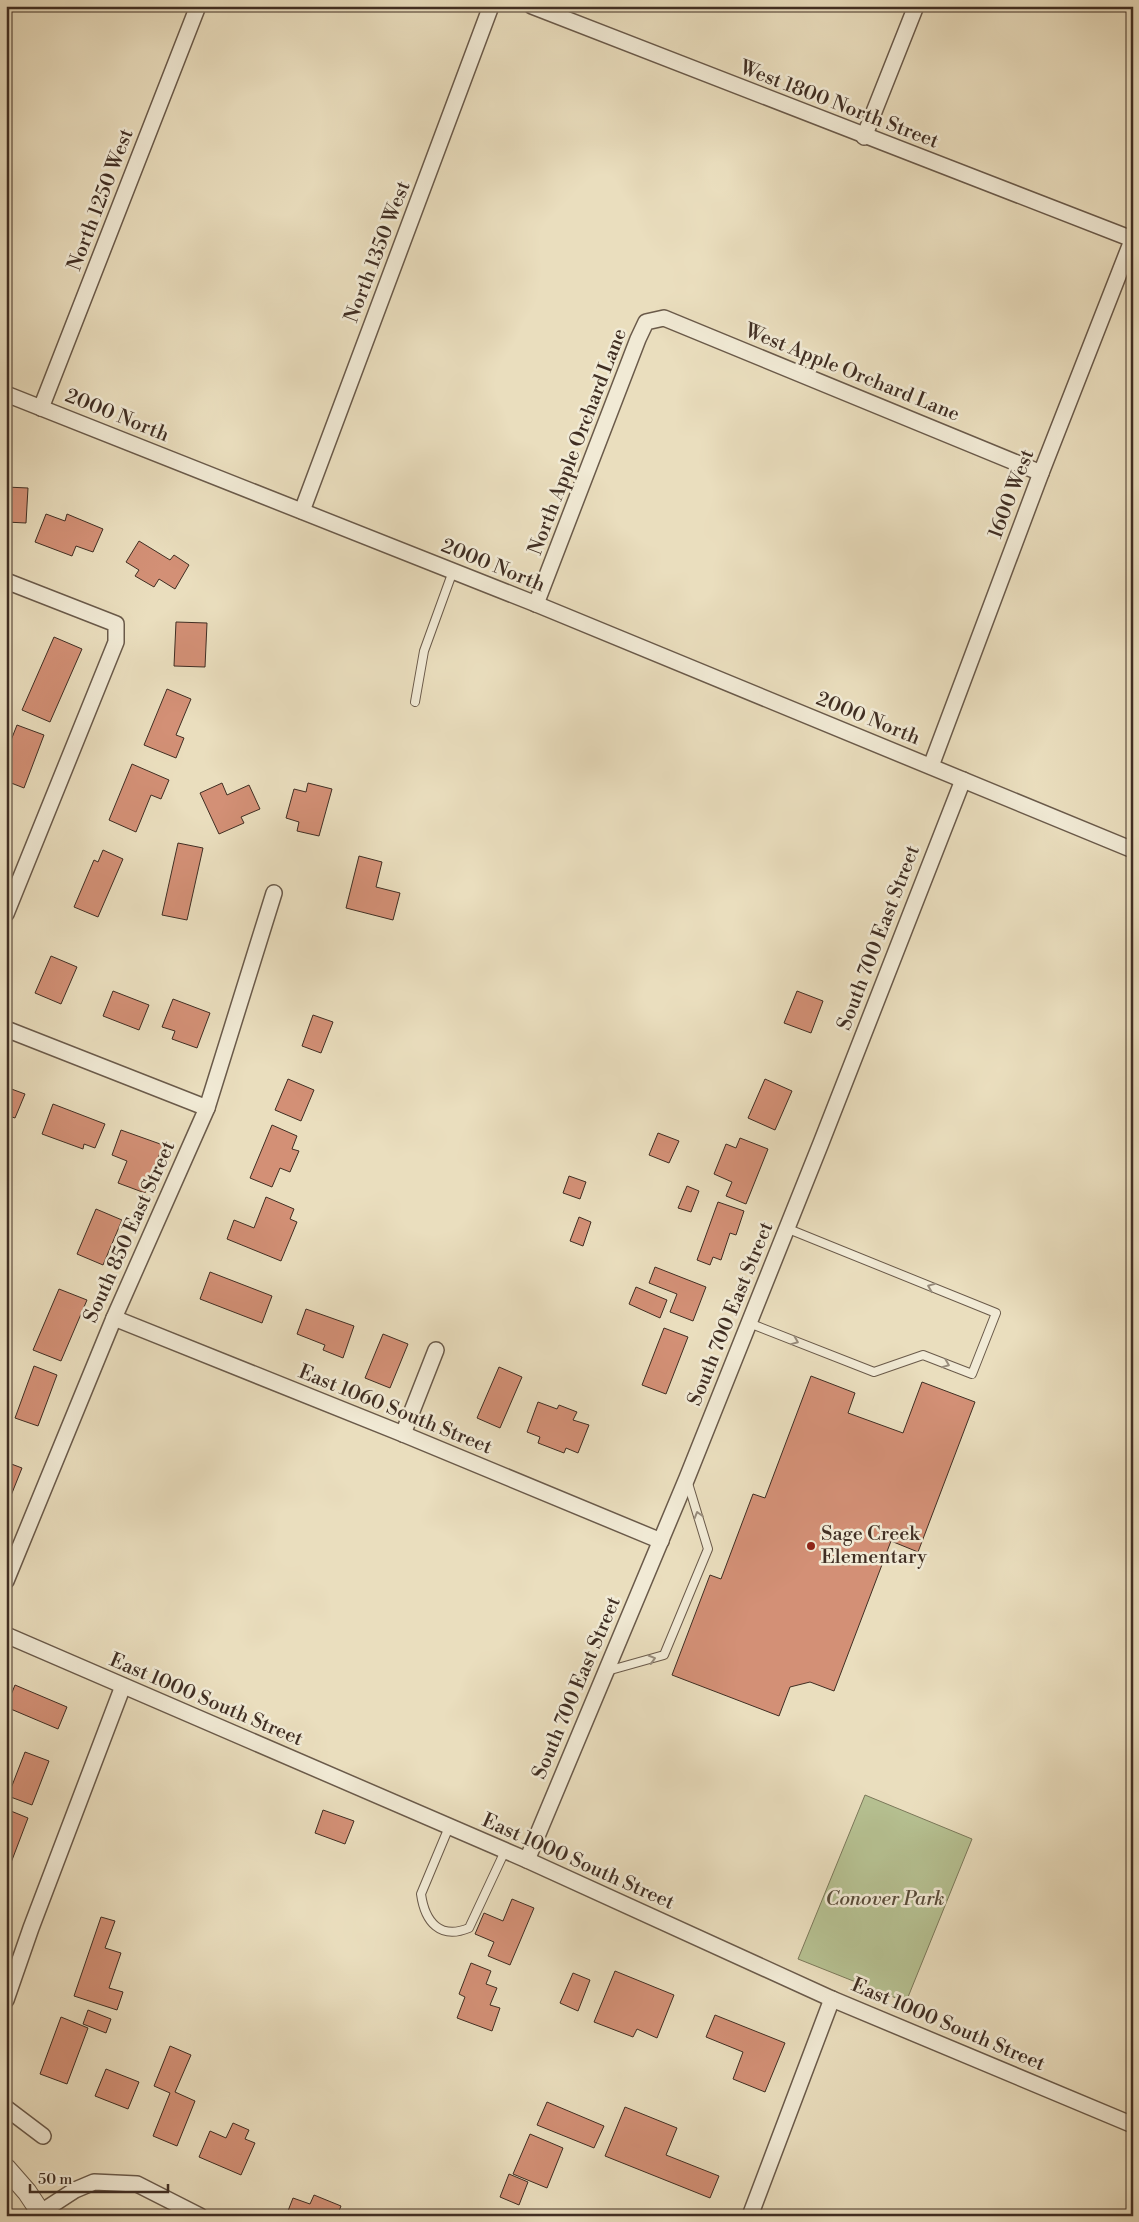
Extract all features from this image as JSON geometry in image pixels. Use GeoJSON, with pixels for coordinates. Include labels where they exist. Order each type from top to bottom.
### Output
{"type":"FeatureCollection","features":[{"type":"Feature","properties":{"kind":"street","name":"North 1250 West"},"geometry":{"type":"LineString","coordinates":[[42,408],[198,6]]}},
{"type":"Feature","properties":{"kind":"street","name":"North 1350 West"},"geometry":{"type":"LineString","coordinates":[[302,512],[491,6]]}},
{"type":"Feature","properties":{"kind":"street","name":"West 1800 North Street"},"geometry":{"type":"LineString","coordinates":[[532,6],[864,137],[1132,239]]}},
{"type":"Feature","properties":{"kind":"street"},"geometry":{"type":"LineString","coordinates":[[864,137],[916,6]]}},
{"type":"Feature","properties":{"kind":"street","name":"1600 West"},"geometry":{"type":"LineString","coordinates":[[931,766],[1041,472],[1132,239]]}},
{"type":"Feature","properties":{"kind":"street","name":"West Apple Orchard Lane"},"geometry":{"type":"LineString","coordinates":[[646,322],[664,318],[1041,472]]}},
{"type":"Feature","properties":{"kind":"street","name":"North Apple Orchard Lane"},"geometry":{"type":"LineString","coordinates":[[536,604],[646,322]]}},
{"type":"Feature","properties":{"kind":"street","name":"2000 North"},"geometry":{"type":"LineString","coordinates":[[6,394],[536,604],[1133,850]]}},
{"type":"Feature","properties":{"kind":"street"},"geometry":{"type":"LineString","coordinates":[[6,581],[116,624],[116,642],[6,914]]}},
{"type":"Feature","properties":{"kind":"street","name":"South 700 East Street"},"geometry":{"type":"LineString","coordinates":[[528,1860],[687,1478],[963,780]]}},
{"type":"Feature","properties":{"kind":"street","name":"South 850 East Street"},"geometry":{"type":"LineString","coordinates":[[6,1581],[114,1318],[207,1108],[274,893]]}},
{"type":"Feature","properties":{"kind":"street"},"geometry":{"type":"LineString","coordinates":[[6,1029],[207,1108]]}},
{"type":"Feature","properties":{"kind":"street","name":"East 1060 South Street"},"geometry":{"type":"LineString","coordinates":[[114,1318],[403,1434],[661,1541]]}},
{"type":"Feature","properties":{"kind":"street"},"geometry":{"type":"LineString","coordinates":[[403,1434],[436,1350]]}},
{"type":"Feature","properties":{"kind":"street","name":"East 1000 South Street"},"geometry":{"type":"LineString","coordinates":[[6,1635],[528,1860],[832,1999],[1133,2125]]}},
{"type":"Feature","properties":{"kind":"street"},"geometry":{"type":"LineString","coordinates":[[6,2000],[31,1928],[123,1686]]}},
{"type":"Feature","properties":{"kind":"street"},"geometry":{"type":"LineString","coordinates":[[750,2216],[832,1999]]}},
{"type":"Feature","properties":{"kind":"street"},"geometry":{"type":"LineString","coordinates":[[6,2108],[43,2136]]}},
{"type":"Feature","properties":{"kind":"street"},"geometry":{"type":"LineString","coordinates":[[6,2168],[40,2215],[75,2190],[94,2182],[137,2184],[200,2216]]}},
{"type":"Feature","properties":{"kind":"lane"},"geometry":{"type":"LineString","coordinates":[[415,702],[424,651],[452,571]]}},
{"type":"Feature","properties":{"kind":"lane"},"geometry":{"type":"LineString","coordinates":[[749,1323],[874,1372],[923,1355],[972,1374],[996,1313],[786,1228]]}},
{"type":"Feature","properties":{"kind":"lane"},"geometry":{"type":"LineString","coordinates":[[605,1672],[664,1655],[708,1549],[687,1478]]}},
{"type":"Feature","properties":{"kind":"lane"},"geometry":{"type":"LineString","coordinates":[[449,1827],[421,1894],[425,1910],[433,1926],[446,1932],[456,1933],[469,1928],[505,1851]]}},
{"type":"Feature","properties":{"kind":"green space","name":"Conover Park"},"geometry":{"type":"Polygon","coordinates":[[[865,1795],[972,1839],[906,2002],[798,1959],[865,1795]]]}},
{"type":"Feature","properties":{"kind":"building"},"geometry":{"type":"Polygon","coordinates":[[[6,487],[28,488],[26,523],[6,522],[6,487]]]}},
{"type":"Feature","properties":{"kind":"building"},"geometry":{"type":"Polygon","coordinates":[[[46,514],[65,521],[67,514],[103,529],[93,552],[76,546],[72,556],[35,542],[46,514]]]}},
{"type":"Feature","properties":{"kind":"building"},"geometry":{"type":"Polygon","coordinates":[[[139,541],[170,560],[174,555],[189,565],[175,589],[159,579],[154,587],[135,576],[139,570],[126,562],[139,541]]]}},
{"type":"Feature","properties":{"kind":"building"},"geometry":{"type":"Polygon","coordinates":[[[176,622],[207,623],[205,667],[174,666],[176,622]]]}},
{"type":"Feature","properties":{"kind":"building"},"geometry":{"type":"Polygon","coordinates":[[[54,637],[82,649],[50,722],[22,710],[54,637]]]}},
{"type":"Feature","properties":{"kind":"building"},"geometry":{"type":"Polygon","coordinates":[[[167,689],[191,699],[176,735],[184,738],[176,758],[144,745],[167,689]]]}},
{"type":"Feature","properties":{"kind":"building"},"geometry":{"type":"Polygon","coordinates":[[[17,725],[44,735],[24,788],[6,781],[6,753],[17,725]]]}},
{"type":"Feature","properties":{"kind":"building"},"geometry":{"type":"Polygon","coordinates":[[[132,764],[169,780],[161,799],[151,795],[136,832],[109,820],[132,764]]]}},
{"type":"Feature","properties":{"kind":"building"},"geometry":{"type":"Polygon","coordinates":[[[222,783],[227,795],[249,785],[260,809],[241,817],[244,823],[219,834],[200,793],[222,783]]]}},
{"type":"Feature","properties":{"kind":"building"},"geometry":{"type":"Polygon","coordinates":[[[308,783],[332,789],[319,836],[297,831],[299,822],[286,818],[294,789],[306,792],[308,783]]]}},
{"type":"Feature","properties":{"kind":"building"},"geometry":{"type":"Polygon","coordinates":[[[178,843],[203,848],[187,920],[162,915],[178,843]]]}},
{"type":"Feature","properties":{"kind":"building"},"geometry":{"type":"Polygon","coordinates":[[[103,850],[123,859],[98,917],[74,907],[94,860],[98,862],[103,850]]]}},
{"type":"Feature","properties":{"kind":"building"},"geometry":{"type":"Polygon","coordinates":[[[359,856],[382,862],[376,887],[400,893],[393,920],[346,908],[359,856]]]}},
{"type":"Feature","properties":{"kind":"building"},"geometry":{"type":"Polygon","coordinates":[[[51,956],[77,967],[61,1004],[35,993],[51,956]]]}},
{"type":"Feature","properties":{"kind":"building"},"geometry":{"type":"Polygon","coordinates":[[[113,991],[149,1005],[139,1030],[103,1016],[113,991]]]}},
{"type":"Feature","properties":{"kind":"building"},"geometry":{"type":"Polygon","coordinates":[[[797,991],[823,1001],[811,1033],[784,1023],[797,991]]]}},
{"type":"Feature","properties":{"kind":"building"},"geometry":{"type":"Polygon","coordinates":[[[173,999],[210,1013],[197,1048],[172,1039],[175,1031],[162,1027],[173,999]]]}},
{"type":"Feature","properties":{"kind":"building"},"geometry":{"type":"Polygon","coordinates":[[[313,1015],[333,1022],[321,1053],[302,1046],[313,1015]]]}},
{"type":"Feature","properties":{"kind":"building"},"geometry":{"type":"Polygon","coordinates":[[[288,1079],[314,1090],[301,1121],[275,1110],[288,1079]]]}},
{"type":"Feature","properties":{"kind":"building"},"geometry":{"type":"Polygon","coordinates":[[[765,1079],[792,1091],[775,1130],[748,1118],[765,1079]]]}},
{"type":"Feature","properties":{"kind":"building"},"geometry":{"type":"Polygon","coordinates":[[[6,1087],[25,1094],[15,1118],[6,1115],[6,1087]]]}},
{"type":"Feature","properties":{"kind":"building"},"geometry":{"type":"Polygon","coordinates":[[[53,1104],[105,1124],[95,1148],[84,1144],[83,1149],[42,1134],[53,1104]]]}},
{"type":"Feature","properties":{"kind":"building"},"geometry":{"type":"Polygon","coordinates":[[[272,1125],[297,1136],[292,1149],[299,1151],[290,1172],[280,1168],[272,1187],[250,1178],[272,1125]]]}},
{"type":"Feature","properties":{"kind":"building"},"geometry":{"type":"Polygon","coordinates":[[[121,1130],[163,1145],[145,1193],[118,1183],[127,1161],[112,1155],[121,1130]]]}},
{"type":"Feature","properties":{"kind":"building"},"geometry":{"type":"Polygon","coordinates":[[[658,1133],[679,1141],[669,1163],[649,1155],[658,1133]]]}},
{"type":"Feature","properties":{"kind":"building"},"geometry":{"type":"Polygon","coordinates":[[[740,1138],[768,1149],[746,1204],[726,1196],[732,1182],[714,1174],[726,1144],[736,1148],[740,1138]]]}},
{"type":"Feature","properties":{"kind":"building"},"geometry":{"type":"Polygon","coordinates":[[[569,1176],[586,1182],[580,1199],[563,1193],[569,1176]]]}},
{"type":"Feature","properties":{"kind":"building"},"geometry":{"type":"Polygon","coordinates":[[[687,1186],[699,1191],[691,1212],[678,1208],[687,1186]]]}},
{"type":"Feature","properties":{"kind":"building"},"geometry":{"type":"Polygon","coordinates":[[[266,1197],[294,1209],[290,1219],[297,1222],[281,1261],[227,1239],[234,1220],[254,1228],[266,1197]]]}},
{"type":"Feature","properties":{"kind":"building"},"geometry":{"type":"Polygon","coordinates":[[[718,1202],[744,1211],[736,1235],[730,1233],[721,1260],[713,1257],[710,1265],[697,1260],[718,1202]]]}},
{"type":"Feature","properties":{"kind":"building"},"geometry":{"type":"Polygon","coordinates":[[[96,1209],[122,1220],[103,1265],[77,1254],[96,1209]]]}},
{"type":"Feature","properties":{"kind":"building"},"geometry":{"type":"Polygon","coordinates":[[[579,1217],[591,1222],[583,1246],[570,1241],[579,1217]]]}},
{"type":"Feature","properties":{"kind":"building"},"geometry":{"type":"Polygon","coordinates":[[[655,1267],[706,1287],[693,1321],[670,1312],[677,1294],[649,1283],[655,1267]]]}},
{"type":"Feature","properties":{"kind":"building"},"geometry":{"type":"Polygon","coordinates":[[[210,1272],[272,1296],[262,1323],[200,1299],[210,1272]]]}},
{"type":"Feature","properties":{"kind":"building"},"geometry":{"type":"Polygon","coordinates":[[[636,1287],[667,1300],[660,1318],[629,1304],[636,1287]]]}},
{"type":"Feature","properties":{"kind":"building"},"geometry":{"type":"Polygon","coordinates":[[[59,1289],[87,1300],[61,1361],[33,1350],[59,1289]]]}},
{"type":"Feature","properties":{"kind":"building"},"geometry":{"type":"Polygon","coordinates":[[[306,1309],[354,1326],[343,1358],[323,1350],[325,1345],[297,1334],[306,1309]]]}},
{"type":"Feature","properties":{"kind":"building"},"geometry":{"type":"Polygon","coordinates":[[[664,1328],[688,1337],[666,1394],[642,1385],[664,1328]]]}},
{"type":"Feature","properties":{"kind":"building"},"geometry":{"type":"Polygon","coordinates":[[[383,1334],[408,1344],[390,1388],[365,1378],[383,1334]]]}},
{"type":"Feature","properties":{"kind":"building"},"geometry":{"type":"Polygon","coordinates":[[[34,1366],[57,1375],[38,1426],[15,1418],[34,1366]]]}},
{"type":"Feature","properties":{"kind":"building"},"geometry":{"type":"Polygon","coordinates":[[[499,1367],[522,1377],[500,1428],[477,1418],[499,1367]]]}},
{"type":"Feature","properties":{"kind":"building","name":"Sage Creek Elementary"},"geometry":{"type":"Polygon","coordinates":[[[811,1376],[855,1393],[848,1413],[903,1433],[922,1382],[975,1402],[918,1552],[891,1541],[834,1691],[810,1682],[790,1687],[779,1716],[672,1675],[710,1575],[721,1579],[753,1494],[765,1498],[811,1376]]]}},
{"type":"Feature","properties":{"kind":"building"},"geometry":{"type":"Polygon","coordinates":[[[538,1402],[557,1409],[559,1405],[577,1412],[573,1420],[589,1425],[578,1453],[566,1448],[564,1453],[538,1443],[540,1437],[527,1432],[538,1402]]]}},
{"type":"Feature","properties":{"kind":"building"},"geometry":{"type":"Polygon","coordinates":[[[6,1462],[22,1468],[6,1508],[6,1462]]]}},
{"type":"Feature","properties":{"kind":"building"},"geometry":{"type":"Polygon","coordinates":[[[15,1685],[67,1707],[58,1729],[6,1707],[15,1685]]]}},
{"type":"Feature","properties":{"kind":"building"},"geometry":{"type":"Polygon","coordinates":[[[25,1752],[49,1761],[32,1805],[8,1796],[25,1752]]]}},
{"type":"Feature","properties":{"kind":"building"},"geometry":{"type":"Polygon","coordinates":[[[6,1809],[28,1818],[9,1868],[6,1867],[6,1809]]]}},
{"type":"Feature","properties":{"kind":"building"},"geometry":{"type":"Polygon","coordinates":[[[323,1810],[354,1821],[345,1844],[315,1833],[323,1810]]]}},
{"type":"Feature","properties":{"kind":"building"},"geometry":{"type":"Polygon","coordinates":[[[512,1899],[534,1908],[510,1965],[488,1956],[494,1942],[475,1934],[484,1913],[503,1921],[512,1899]]]}},
{"type":"Feature","properties":{"kind":"building"},"geometry":{"type":"Polygon","coordinates":[[[101,1917],[115,1921],[105,1948],[121,1953],[109,1988],[123,1992],[117,2010],[74,1996],[101,1917]]]}},
{"type":"Feature","properties":{"kind":"building"},"geometry":{"type":"Polygon","coordinates":[[[471,1963],[491,1971],[486,1984],[497,1988],[490,2005],[500,2008],[492,2031],[457,2018],[465,1997],[459,1994],[471,1963]]]}},
{"type":"Feature","properties":{"kind":"building"},"geometry":{"type":"Polygon","coordinates":[[[615,1971],[674,1995],[657,2038],[637,2029],[633,2037],[594,2022],[615,1971]]]}},
{"type":"Feature","properties":{"kind":"building"},"geometry":{"type":"Polygon","coordinates":[[[573,1973],[590,1980],[578,2011],[560,2003],[573,1973]]]}},
{"type":"Feature","properties":{"kind":"building"},"geometry":{"type":"Polygon","coordinates":[[[88,2010],[111,2019],[106,2033],[83,2024],[88,2010]]]}},
{"type":"Feature","properties":{"kind":"building"},"geometry":{"type":"Polygon","coordinates":[[[715,2015],[785,2043],[765,2092],[733,2079],[743,2052],[706,2037],[715,2015]]]}},
{"type":"Feature","properties":{"kind":"building"},"geometry":{"type":"Polygon","coordinates":[[[61,2017],[88,2028],[67,2084],[40,2074],[61,2017]]]}},
{"type":"Feature","properties":{"kind":"building"},"geometry":{"type":"Polygon","coordinates":[[[170,2046],[191,2055],[175,2092],[195,2101],[177,2146],[153,2136],[170,2093],[154,2086],[170,2046]]]}},
{"type":"Feature","properties":{"kind":"building"},"geometry":{"type":"Polygon","coordinates":[[[106,2069],[139,2082],[128,2109],[95,2096],[106,2069]]]}},
{"type":"Feature","properties":{"kind":"building"},"geometry":{"type":"Polygon","coordinates":[[[547,2102],[604,2126],[594,2148],[537,2125],[547,2102]]]}},
{"type":"Feature","properties":{"kind":"building"},"geometry":{"type":"Polygon","coordinates":[[[625,2107],[677,2128],[666,2155],[719,2176],[710,2198],[605,2156],[625,2107]]]}},
{"type":"Feature","properties":{"kind":"building"},"geometry":{"type":"Polygon","coordinates":[[[233,2123],[249,2130],[245,2139],[255,2143],[241,2175],[199,2157],[210,2131],[226,2138],[233,2123]]]}},
{"type":"Feature","properties":{"kind":"building"},"geometry":{"type":"Polygon","coordinates":[[[530,2134],[563,2148],[547,2188],[513,2174],[530,2134]]]}},
{"type":"Feature","properties":{"kind":"building"},"geometry":{"type":"Polygon","coordinates":[[[509,2174],[528,2182],[519,2205],[500,2197],[509,2174]]]}},
{"type":"Feature","properties":{"kind":"building"},"geometry":{"type":"Polygon","coordinates":[[[314,2195],[341,2206],[337,2216],[286,2216],[293,2198],[310,2204],[314,2195]]]}},
{"type":"Feature","properties":{"kind":"place","name":"Sage Creek Elementary"},"geometry":{"type":"Point","coordinates":[811,1546]}}]}
